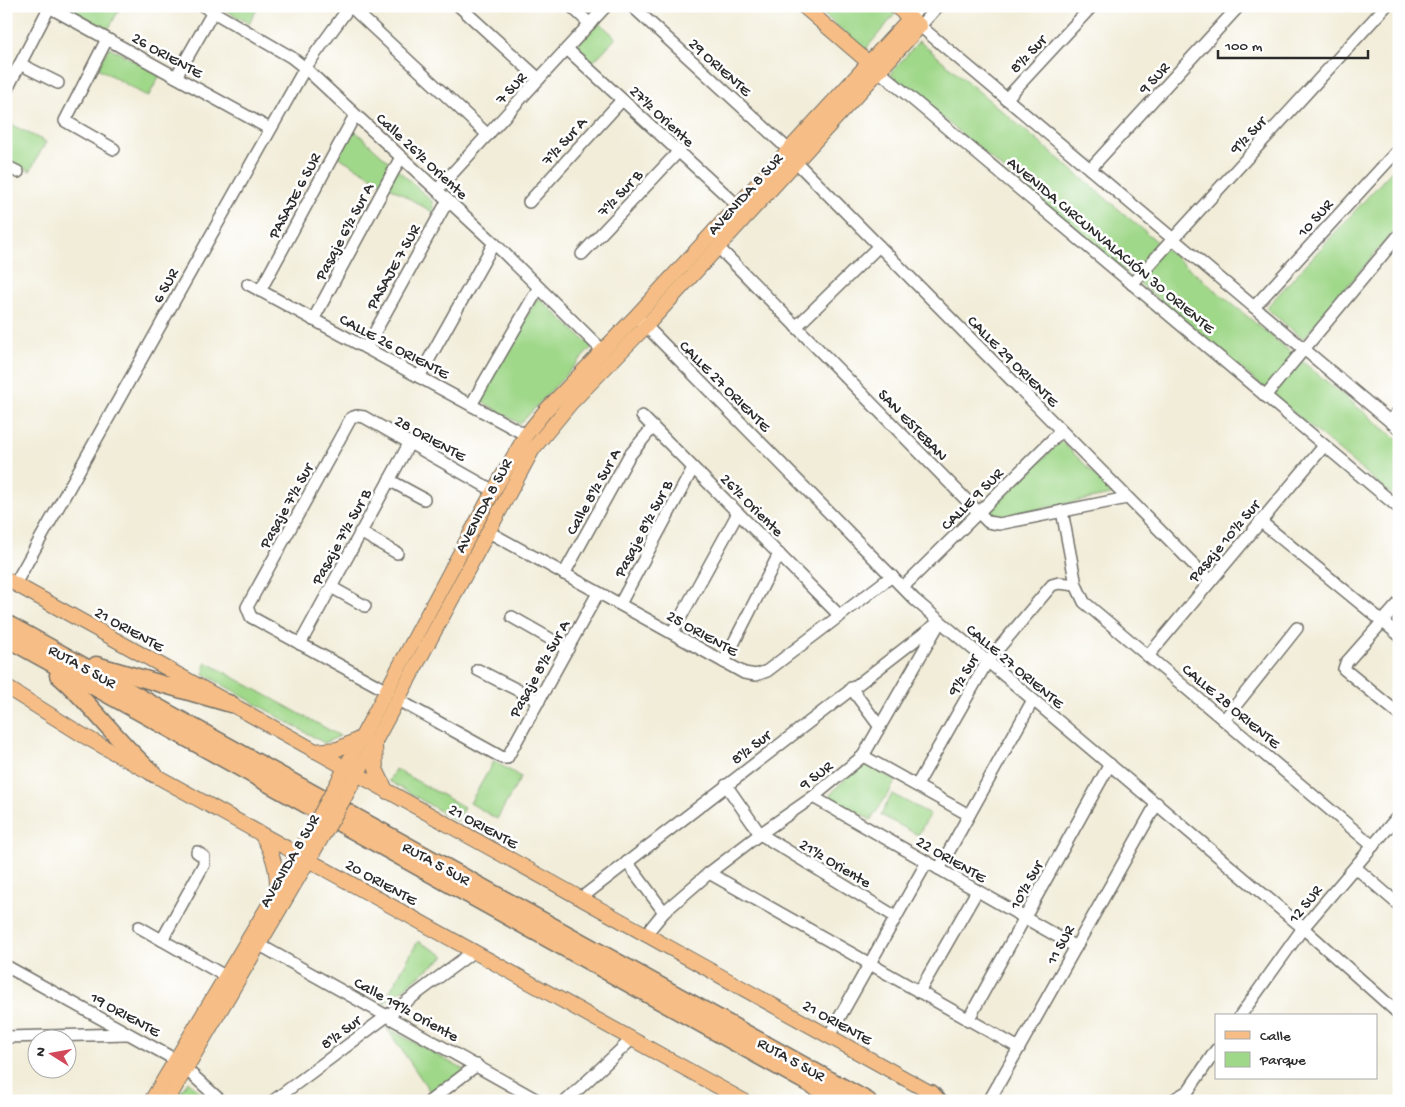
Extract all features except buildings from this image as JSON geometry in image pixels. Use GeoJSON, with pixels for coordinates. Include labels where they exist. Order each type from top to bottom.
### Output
{"type":"FeatureCollection","features":[{"type":"Feature","properties":{"kind":"highway","name":"RUTA 5 SUR"},"geometry":{"type":"LineString","coordinates":[[6,623],[868,1101]]}},
{"type":"Feature","properties":{"kind":"highway","name":"RUTA 5 SUR"},"geometry":{"type":"LineString","coordinates":[[6,638],[840,1101]]}},
{"type":"Feature","properties":{"kind":"highway"},"geometry":{"type":"LineString","coordinates":[[56,651],[122,673],[231,704]]}},
{"type":"Feature","properties":{"kind":"highway"},"geometry":{"type":"LineString","coordinates":[[34,654],[87,702],[130,752],[154,774]]}},
{"type":"Feature","properties":{"kind":"main road","name":"AVENIDA CIRCUNVALACIÓN 30 ORIENTE"},"geometry":{"type":"LineString","coordinates":[[803,6],[880,72]]}},
{"type":"Feature","properties":{"kind":"main road"},"geometry":{"type":"LineString","coordinates":[[895,6],[915,22]]}},
{"type":"Feature","properties":{"kind":"main road","name":"AVENIDA 8 SUR"},"geometry":{"type":"LineString","coordinates":[[151,1101],[181,1064],[258,944],[303,857],[369,740],[387,691],[526,435],[546,410],[603,350],[641,321],[718,247],[869,62],[915,22]]}},
{"type":"Feature","properties":{"kind":"main road","name":"AVENIDA 8 SUR"},"geometry":{"type":"LineString","coordinates":[[369,740],[398,700],[518,474],[546,432],[738,206],[880,72],[915,22]]}},
{"type":"Feature","properties":{"kind":"main road","name":"21 ORIENTE"},"geometry":{"type":"LineString","coordinates":[[10,581],[938,1098]]}},
{"type":"Feature","properties":{"kind":"main road","name":"20 ORIENTE"},"geometry":{"type":"LineString","coordinates":[[6,687],[84,736],[743,1100]]}},
{"type":"Feature","properties":{"kind":"main road"},"geometry":{"type":"LineString","coordinates":[[314,751],[338,749],[369,740],[376,769],[387,792]]}},
{"type":"Feature","properties":{"kind":"main road"},"geometry":{"type":"LineString","coordinates":[[261,834],[273,856],[276,871],[276,893]]}},
{"type":"Feature","properties":{"kind":"main road","name":"AVENIDA 8 SUR"},"geometry":{"type":"LineString","coordinates":[[167,1101],[181,1064],[226,976],[276,893],[303,857]]}},
{"type":"Feature","properties":{"kind":"street","name":"6 SUR"},"geometry":{"type":"LineString","coordinates":[[10,581],[305,68],[350,6]]}},
{"type":"Feature","properties":{"kind":"street"},"geometry":{"type":"LineString","coordinates":[[350,6],[488,135]]}},
{"type":"Feature","properties":{"kind":"street"},"geometry":{"type":"LineString","coordinates":[[459,6],[540,79]]}},
{"type":"Feature","properties":{"kind":"street"},"geometry":{"type":"LineString","coordinates":[[571,6],[590,24]]}},
{"type":"Feature","properties":{"kind":"street","name":"7 SUR"},"geometry":{"type":"LineString","coordinates":[[437,190],[606,6]]}},
{"type":"Feature","properties":{"kind":"street","name":"29 ORIENTE"},"geometry":{"type":"LineString","coordinates":[[632,6],[792,156]]}},
{"type":"Feature","properties":{"kind":"street","name":"AVENIDA 8 SUR"},"geometry":{"type":"LineString","coordinates":[[915,22],[921,6]]}},
{"type":"Feature","properties":{"kind":"street","name":"AVENIDA 8 SUR"},"geometry":{"type":"LineString","coordinates":[[915,22],[938,6]]}},
{"type":"Feature","properties":{"kind":"street","name":"8½ Sur"},"geometry":{"type":"LineString","coordinates":[[1006,99],[1092,6]]}},
{"type":"Feature","properties":{"kind":"street","name":"9 SUR"},"geometry":{"type":"LineString","coordinates":[[1090,169],[1240,6]]}},
{"type":"Feature","properties":{"kind":"street","name":"9½ Sur"},"geometry":{"type":"LineString","coordinates":[[1132,284],[1386,6]]}},
{"type":"Feature","properties":{"kind":"street"},"geometry":{"type":"LineString","coordinates":[[6,92],[49,7]]}},
{"type":"Feature","properties":{"kind":"street","name":"26 ORIENTE"},"geometry":{"type":"LineString","coordinates":[[49,7],[270,129]]}},
{"type":"Feature","properties":{"kind":"street","name":"Calle 26½ Oriente"},"geometry":{"type":"LineString","coordinates":[[208,9],[291,57],[305,68],[494,243],[538,289],[603,350]]}},
{"type":"Feature","properties":{"kind":"street"},"geometry":{"type":"LineString","coordinates":[[176,77],[208,9]]}},
{"type":"Feature","properties":{"kind":"street"},"geometry":{"type":"LineString","coordinates":[[915,22],[1394,425],[1399,411]]}},
{"type":"Feature","properties":{"kind":"street"},"geometry":{"type":"LineString","coordinates":[[107,39],[64,121],[114,149]]}},
{"type":"Feature","properties":{"kind":"street","name":"27½ Oriente"},"geometry":{"type":"LineString","coordinates":[[567,49],[738,206]]}},
{"type":"Feature","properties":{"kind":"street"},"geometry":{"type":"LineString","coordinates":[[20,64],[58,83]]}},
{"type":"Feature","properties":{"kind":"street","name":"AVENIDA CIRCUNVALACIÓN 30 ORIENTE"},"geometry":{"type":"LineString","coordinates":[[880,72],[1399,508]]}},
{"type":"Feature","properties":{"kind":"street","name":"7½ Sur A"},"geometry":{"type":"LineString","coordinates":[[529,202],[622,100]]}},
{"type":"Feature","properties":{"kind":"street","name":"PASAJE 6 SUR"},"geometry":{"type":"LineString","coordinates":[[260,291],[355,115]]}},
{"type":"Feature","properties":{"kind":"street","name":"10 SUR"},"geometry":{"type":"LineString","coordinates":[[1254,307],[1399,149]]}},
{"type":"Feature","properties":{"kind":"street","name":"7½ Sur B"},"geometry":{"type":"LineString","coordinates":[[582,254],[678,151]]}},
{"type":"Feature","properties":{"kind":"street","name":"CALLE 29 ORIENTE"},"geometry":{"type":"LineString","coordinates":[[792,156],[1210,581]]}},
{"type":"Feature","properties":{"kind":"street","name":"Pasaje 6½ Sur A"},"geometry":{"type":"LineString","coordinates":[[313,320],[401,157]]}},
{"type":"Feature","properties":{"kind":"street"},"geometry":{"type":"LineString","coordinates":[[6,166],[18,172]]}},
{"type":"Feature","properties":{"kind":"street","name":"PASAJE 7 SUR"},"geometry":{"type":"LineString","coordinates":[[366,348],[448,200]]}},
{"type":"Feature","properties":{"kind":"street"},"geometry":{"type":"LineString","coordinates":[[1264,396],[1399,235]]}},
{"type":"Feature","properties":{"kind":"street"},"geometry":{"type":"LineString","coordinates":[[419,376],[494,243]]}},
{"type":"Feature","properties":{"kind":"street"},"geometry":{"type":"LineString","coordinates":[[796,327],[879,246]]}},
{"type":"Feature","properties":{"kind":"street","name":"SAN ESTEBAN"},"geometry":{"type":"LineString","coordinates":[[718,247],[988,522],[999,524],[1128,498]]}},
{"type":"Feature","properties":{"kind":"street","name":"CALLE 26 ORIENTE"},"geometry":{"type":"LineString","coordinates":[[248,284],[526,435]]}},
{"type":"Feature","properties":{"kind":"street"},"geometry":{"type":"LineString","coordinates":[[471,405],[538,289]]}},
{"type":"Feature","properties":{"kind":"street","name":"CALLE 27 ORIENTE"},"geometry":{"type":"LineString","coordinates":[[641,321],[903,588],[940,622],[1303,928],[1399,1014]]}},
{"type":"Feature","properties":{"kind":"street","name":"28 ORIENTE"},"geometry":{"type":"LineString","coordinates":[[351,418],[357,416],[364,418],[494,491]]}},
{"type":"Feature","properties":{"kind":"street","name":"26½ Oriente"},"geometry":{"type":"LineString","coordinates":[[642,416],[840,616]]}},
{"type":"Feature","properties":{"kind":"street","name":"Pasaje 7½ Sur"},"geometry":{"type":"LineString","coordinates":[[300,644],[251,617],[248,607],[351,418]]}},
{"type":"Feature","properties":{"kind":"street","name":"Calle 8½ Sur A"},"geometry":{"type":"LineString","coordinates":[[564,574],[629,456],[654,427]]}},
{"type":"Feature","properties":{"kind":"street","name":"CALLE 9 SUR"},"geometry":{"type":"LineString","coordinates":[[903,588],[1061,431]]}},
{"type":"Feature","properties":{"kind":"street","name":"Pasaje 7½ Sur B"},"geometry":{"type":"LineString","coordinates":[[300,644],[409,444]]}},
{"type":"Feature","properties":{"kind":"street","name":"Pasaje 10½ Sur"},"geometry":{"type":"LineString","coordinates":[[1148,656],[1324,446]]}},
{"type":"Feature","properties":{"kind":"street","name":"Pasaje 8½ Sur B"},"geometry":{"type":"LineString","coordinates":[[620,604],[693,468]]}},
{"type":"Feature","properties":{"kind":"street"},"geometry":{"type":"LineString","coordinates":[[389,480],[424,498]]}},
{"type":"Feature","properties":{"kind":"street"},"geometry":{"type":"LineString","coordinates":[[1062,511],[1076,585]]}},
{"type":"Feature","properties":{"kind":"street"},"geometry":{"type":"LineString","coordinates":[[672,633],[738,513]]}},
{"type":"Feature","properties":{"kind":"street"},"geometry":{"type":"LineString","coordinates":[[1260,521],[1399,635]]}},
{"type":"Feature","properties":{"kind":"street","name":"25 ORIENTE"},"geometry":{"type":"LineString","coordinates":[[487,531],[748,674],[764,673],[892,576]]}},
{"type":"Feature","properties":{"kind":"street"},"geometry":{"type":"LineString","coordinates":[[360,532],[397,553]]}},
{"type":"Feature","properties":{"kind":"street"},"geometry":{"type":"LineString","coordinates":[[724,662],[779,554]]}},
{"type":"Feature","properties":{"kind":"street","name":"9½ Sur"},"geometry":{"type":"LineString","coordinates":[[917,785],[987,662],[1052,584],[1076,585]]}},
{"type":"Feature","properties":{"kind":"street","name":"CALLE 28 ORIENTE"},"geometry":{"type":"LineString","coordinates":[[1076,585],[1081,597],[1089,606],[1373,846]]}},
{"type":"Feature","properties":{"kind":"street"},"geometry":{"type":"LineString","coordinates":[[331,587],[365,606]]}},
{"type":"Feature","properties":{"kind":"street","name":"Pasaje 8½ Sur A"},"geometry":{"type":"LineString","coordinates":[[398,700],[506,759],[598,593]]}},
{"type":"Feature","properties":{"kind":"street"},"geometry":{"type":"LineString","coordinates":[[1399,603],[1346,663],[1344,670],[1399,714]]}},
{"type":"Feature","properties":{"kind":"street"},"geometry":{"type":"LineString","coordinates":[[512,617],[568,648]]}},
{"type":"Feature","properties":{"kind":"street","name":"8½ Sur"},"geometry":{"type":"LineString","coordinates":[[581,898],[851,688],[940,622]]}},
{"type":"Feature","properties":{"kind":"street","name":"9 SUR"},"geometry":{"type":"LineString","coordinates":[[646,934],[664,912],[709,874],[760,834],[813,797],[863,756],[940,622]]}},
{"type":"Feature","properties":{"kind":"street"},"geometry":{"type":"LineString","coordinates":[[1224,720],[1297,628]]}},
{"type":"Feature","properties":{"kind":"street"},"geometry":{"type":"LineString","coordinates":[[300,644],[387,691]]}},
{"type":"Feature","properties":{"kind":"street"},"geometry":{"type":"LineString","coordinates":[[478,670],[539,701]]}},
{"type":"Feature","properties":{"kind":"street"},"geometry":{"type":"LineString","coordinates":[[851,688],[880,727]]}},
{"type":"Feature","properties":{"kind":"street"},"geometry":{"type":"LineString","coordinates":[[939,869],[1033,700]]}},
{"type":"Feature","properties":{"kind":"street"},"geometry":{"type":"LineString","coordinates":[[863,756],[969,815]]}},
{"type":"Feature","properties":{"kind":"street","name":"10½ Sur"},"geometry":{"type":"LineString","coordinates":[[968,1020],[1110,764]]}},
{"type":"Feature","properties":{"kind":"street"},"geometry":{"type":"LineString","coordinates":[[726,785],[760,834]]}},
{"type":"Feature","properties":{"kind":"street","name":"22 ORIENTE"},"geometry":{"type":"LineString","coordinates":[[813,797],[1076,947]]}},
{"type":"Feature","properties":{"kind":"street","name":"11 SUR"},"geometry":{"type":"LineString","coordinates":[[989,1101],[1156,804]]}},
{"type":"Feature","properties":{"kind":"street","name":"12 SUR"},"geometry":{"type":"LineString","coordinates":[[1241,1014],[1303,928],[1399,815]]}},
{"type":"Feature","properties":{"kind":"street","name":"21½ Oriente"},"geometry":{"type":"LineString","coordinates":[[760,834],[896,917]]}},
{"type":"Feature","properties":{"kind":"street"},"geometry":{"type":"LineString","coordinates":[[162,940],[204,864],[204,856],[196,852]]}},
{"type":"Feature","properties":{"kind":"street"},"geometry":{"type":"LineString","coordinates":[[627,862],[664,912]]}},
{"type":"Feature","properties":{"kind":"street"},"geometry":{"type":"LineString","coordinates":[[829,1036],[927,862]]}},
{"type":"Feature","properties":{"kind":"street"},"geometry":{"type":"LineString","coordinates":[[1354,867],[1399,905]]}},
{"type":"Feature","properties":{"kind":"street"},"geometry":{"type":"LineString","coordinates":[[709,874],[1019,1048]]}},
{"type":"Feature","properties":{"kind":"street"},"geometry":{"type":"LineString","coordinates":[[919,992],[978,891]]}},
{"type":"Feature","properties":{"kind":"street"},"geometry":{"type":"LineString","coordinates":[[139,927],[226,976]]}},
{"type":"Feature","properties":{"kind":"street","name":"Calle 19½ Oriente"},"geometry":{"type":"LineString","coordinates":[[258,944],[539,1101]]}},
{"type":"Feature","properties":{"kind":"street","name":"8½ Sur"},"geometry":{"type":"LineString","coordinates":[[273,1101],[474,951]]}},
{"type":"Feature","properties":{"kind":"street","name":"19 ORIENTE"},"geometry":{"type":"LineString","coordinates":[[6,966],[181,1064],[221,1101]]}},
{"type":"Feature","properties":{"kind":"street"},"geometry":{"type":"LineString","coordinates":[[6,1037],[130,1034]]}},
{"type":"Feature","properties":{"kind":"street"},"geometry":{"type":"LineString","coordinates":[[572,1099],[632,1039]]}},
{"type":"Feature","properties":{"kind":"street"},"geometry":{"type":"LineString","coordinates":[[1171,1101],[1184,1094],[1192,1086],[1215,1052]]}},
{"type":"Feature","properties":{"kind":"street"},"geometry":{"type":"LineString","coordinates":[[430,1101],[477,1065]]}},
{"type":"Feature","properties":{"kind":"green space"},"geometry":{"type":"Polygon","coordinates":[[[61,6],[121,6],[107,32],[61,6]]]}},
{"type":"Feature","properties":{"kind":"green space"},"geometry":{"type":"Polygon","coordinates":[[[217,6],[259,6],[249,23],[217,6]]]}},
{"type":"Feature","properties":{"kind":"green space"},"geometry":{"type":"Polygon","coordinates":[[[814,6],[883,6],[896,13],[865,50],[814,6]]]}},
{"type":"Feature","properties":{"kind":"green space"},"geometry":{"type":"Polygon","coordinates":[[[599,22],[616,38],[592,63],[576,47],[599,22]]]}},
{"type":"Feature","properties":{"kind":"green space"},"geometry":{"type":"Polygon","coordinates":[[[919,41],[1186,266],[1399,441],[1399,501],[890,74],[919,41]]]}},
{"type":"Feature","properties":{"kind":"green space"},"geometry":{"type":"Polygon","coordinates":[[[109,47],[160,75],[148,97],[98,68],[109,47]]]}},
{"type":"Feature","properties":{"kind":"green space"},"geometry":{"type":"Polygon","coordinates":[[[6,122],[46,142],[30,171],[6,158],[6,122]]]}},
{"type":"Feature","properties":{"kind":"green space"},"geometry":{"type":"Polygon","coordinates":[[[353,129],[432,201],[434,213],[337,156],[353,129]]]}},
{"type":"Feature","properties":{"kind":"green space"},"geometry":{"type":"Polygon","coordinates":[[[1399,163],[1399,225],[1303,339],[1266,308],[1399,163]]]}},
{"type":"Feature","properties":{"kind":"green space"},"geometry":{"type":"Polygon","coordinates":[[[538,297],[592,347],[520,424],[478,399],[538,297]]]}},
{"type":"Feature","properties":{"kind":"green space"},"geometry":{"type":"Polygon","coordinates":[[[1061,441],[1115,494],[996,518],[990,510],[1061,441]]]}},
{"type":"Feature","properties":{"kind":"green space"},"geometry":{"type":"Polygon","coordinates":[[[206,662],[340,736],[324,743],[204,674],[206,662]]]}},
{"type":"Feature","properties":{"kind":"green space"},"geometry":{"type":"Polygon","coordinates":[[[494,761],[521,777],[497,819],[470,803],[494,761]]]}},
{"type":"Feature","properties":{"kind":"green space"},"geometry":{"type":"Polygon","coordinates":[[[862,761],[896,781],[871,820],[828,797],[862,761]]]}},
{"type":"Feature","properties":{"kind":"green space"},"geometry":{"type":"Polygon","coordinates":[[[395,769],[464,807],[457,821],[389,781],[395,769]]]}},
{"type":"Feature","properties":{"kind":"green space"},"geometry":{"type":"Polygon","coordinates":[[[892,794],[930,814],[918,835],[881,815],[892,794]]]}},
{"type":"Feature","properties":{"kind":"green space"},"geometry":{"type":"Polygon","coordinates":[[[418,941],[445,956],[382,1005],[418,941]]]}},
{"type":"Feature","properties":{"kind":"green space"},"geometry":{"type":"Polygon","coordinates":[[[386,1027],[466,1071],[433,1096],[386,1027]]]}},
{"type":"Feature","properties":{"kind":"green space"},"geometry":{"type":"Polygon","coordinates":[[[188,1081],[209,1101],[175,1101],[188,1081]]]}}]}
